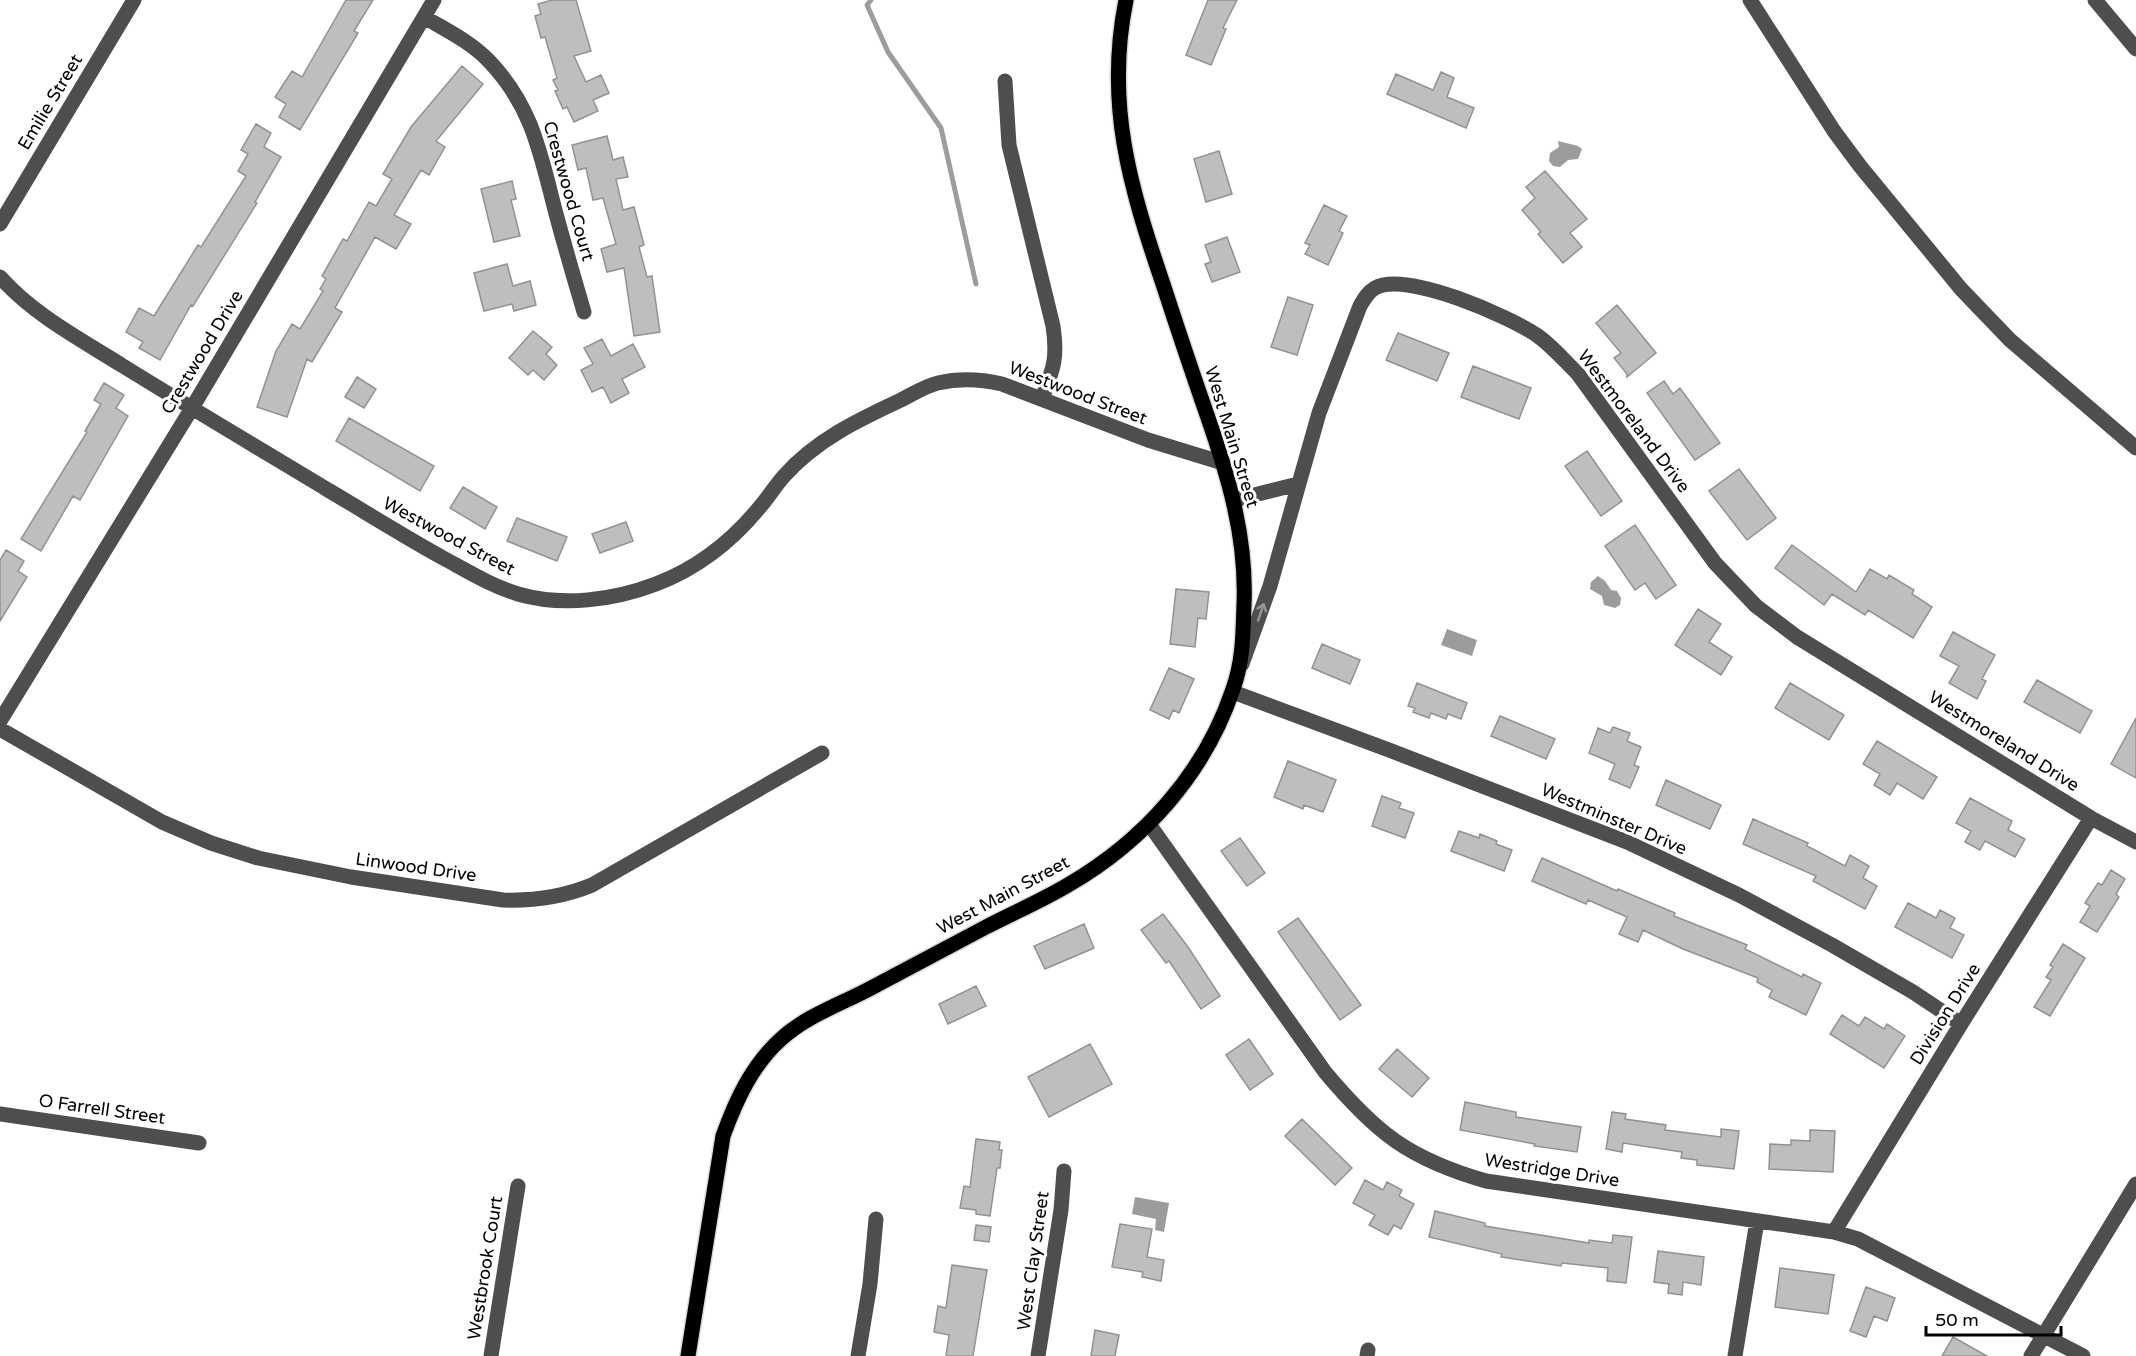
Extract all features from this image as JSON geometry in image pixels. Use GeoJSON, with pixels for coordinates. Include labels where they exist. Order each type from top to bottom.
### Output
{"type":"FeatureCollection","features":[{"type":"Feature","properties":{"kind":"main road","name":"West Main Street"},"geometry":{"type":"LineString","coordinates":[[688,1356],[723,1136],[747,1080],[762,1058],[802,1023],[990,924],[1032,906],[1072,883],[1115,853],[1149,824],[1178,793],[1198,765],[1215,735],[1233,692],[1240,667],[1245,587],[1242,549],[1234,500],[1223,463],[1149,245],[1125,157],[1118,101],[1118,74],[1121,25],[1126,0]]}},
{"type":"Feature","properties":{"kind":"street","name":"Emilie Street"},"geometry":{"type":"LineString","coordinates":[[0,224],[134,0]]}},
{"type":"Feature","properties":{"kind":"street","name":"Crestwood Drive"},"geometry":{"type":"LineString","coordinates":[[0,722],[192,408],[434,0]]}},
{"type":"Feature","properties":{"kind":"street"},"geometry":{"type":"LineString","coordinates":[[1750,0],[1840,140],[1961,289],[2010,340],[2136,448]]}},
{"type":"Feature","properties":{"kind":"street"},"geometry":{"type":"LineString","coordinates":[[2095,0],[2136,49]]}},
{"type":"Feature","properties":{"kind":"street","name":"Crestwood Court"},"geometry":{"type":"LineString","coordinates":[[424,17],[459,38],[488,61],[510,86],[526,112],[537,141],[584,312]]}},
{"type":"Feature","properties":{"kind":"street"},"geometry":{"type":"LineString","coordinates":[[1005,81],[1009,145],[1053,326],[1056,347],[1055,364],[1042,399]]}},
{"type":"Feature","properties":{"kind":"street","name":"Westwood Street"},"geometry":{"type":"LineString","coordinates":[[0,277],[15,294],[40,314],[428,549],[493,586],[522,595],[554,600],[587,600],[619,595],[656,584],[682,573],[712,554],[738,532],[784,476],[809,452],[852,423],[934,383],[959,379],[1002,384],[1148,440],[1223,463]]}},
{"type":"Feature","properties":{"kind":"street","name":"Westmoreland Drive"},"geometry":{"type":"LineString","coordinates":[[1240,667],[1270,586],[1323,403],[1348,334],[1366,295],[1375,288],[1388,284],[1407,285],[1442,293],[1512,320],[1537,336],[1566,361],[1578,374],[1715,563],[1767,616],[2091,818],[2136,842]]}},
{"type":"Feature","properties":{"kind":"street"},"geometry":{"type":"LineString","coordinates":[[1234,500],[1298,484]]}},
{"type":"Feature","properties":{"kind":"street","name":"Westminster Drive"},"geometry":{"type":"LineString","coordinates":[[1233,692],[1627,842],[1738,895],[1832,945],[1913,992],[1961,1024]]}},
{"type":"Feature","properties":{"kind":"street","name":"Linwood Drive"},"geometry":{"type":"LineString","coordinates":[[0,729],[162,822],[211,843],[258,858],[351,877],[503,900],[527,901],[554,897],[592,885],[822,753]]}},
{"type":"Feature","properties":{"kind":"street","name":"Division Drive"},"geometry":{"type":"LineString","coordinates":[[1834,1232],[1961,1024],[2091,818]]}},
{"type":"Feature","properties":{"kind":"street","name":"Westridge Drive"},"geometry":{"type":"LineString","coordinates":[[1149,824],[1325,1072],[1353,1106],[1376,1128],[1403,1147],[1447,1169],[1486,1181],[1834,1232],[1874,1246],[2083,1356]]}},
{"type":"Feature","properties":{"kind":"street","name":"O Farrell Street"},"geometry":{"type":"LineString","coordinates":[[0,1114],[199,1143]]}},
{"type":"Feature","properties":{"kind":"street","name":"West Clay Street"},"geometry":{"type":"LineString","coordinates":[[1038,1356],[1061,1210],[1064,1171]]}},
{"type":"Feature","properties":{"kind":"street"},"geometry":{"type":"LineString","coordinates":[[2031,1356],[2136,1184]]}},
{"type":"Feature","properties":{"kind":"street","name":"Westbrook Court"},"geometry":{"type":"LineString","coordinates":[[491,1356],[518,1186]]}},
{"type":"Feature","properties":{"kind":"street"},"geometry":{"type":"LineString","coordinates":[[858,1356],[870,1284],[876,1219]]}},
{"type":"Feature","properties":{"kind":"street"},"geometry":{"type":"LineString","coordinates":[[1735,1356],[1756,1221]]}},
{"type":"Feature","properties":{"kind":"shaded area"},"geometry":{"type":"Polygon","coordinates":[[[1558,141],[1582,149],[1578,159],[1568,160],[1560,167],[1553,166],[1549,161],[1550,153],[1559,147],[1558,141]]]}},
{"type":"Feature","properties":{"kind":"shaded area"},"geometry":{"type":"Polygon","coordinates":[[[1598,576],[1611,590],[1617,591],[1621,598],[1620,605],[1615,608],[1604,605],[1602,596],[1590,589],[1591,582],[1598,576]]]}},
{"type":"Feature","properties":{"kind":"shaded area"},"geometry":{"type":"Polygon","coordinates":[[[1447,629],[1477,640],[1472,656],[1441,645],[1447,629]]]}},
{"type":"Feature","properties":{"kind":"shaded area"},"geometry":{"type":"Polygon","coordinates":[[[1135,1197],[1169,1203],[1164,1232],[1155,1230],[1156,1219],[1132,1214],[1135,1197]]]}},
{"type":"Feature","properties":{"kind":"building"},"geometry":{"type":"Polygon","coordinates":[[[346,0],[373,0],[354,31],[358,33],[300,130],[279,117],[286,104],[275,97],[292,71],[302,77],[346,0]]]}},
{"type":"Feature","properties":{"kind":"building"},"geometry":{"type":"Polygon","coordinates":[[[552,0],[576,0],[591,51],[574,56],[586,82],[601,75],[609,93],[593,100],[598,111],[574,122],[567,107],[563,109],[555,91],[558,90],[553,80],[557,78],[545,37],[541,38],[535,16],[541,14],[538,4],[552,0]]]}},
{"type":"Feature","properties":{"kind":"building"},"geometry":{"type":"Polygon","coordinates":[[[1208,0],[1237,0],[1223,28],[1226,29],[1211,65],[1186,55],[1208,0]]]}},
{"type":"Feature","properties":{"kind":"building"},"geometry":{"type":"Polygon","coordinates":[[[462,66],[483,84],[436,141],[445,147],[429,175],[421,170],[394,215],[411,224],[396,249],[375,237],[335,308],[342,312],[312,362],[307,359],[287,417],[257,407],[276,351],[292,324],[300,329],[323,291],[320,289],[326,279],[322,276],[343,239],[347,241],[369,202],[376,206],[392,179],[383,174],[411,127],[462,66]]]}},
{"type":"Feature","properties":{"kind":"building"},"geometry":{"type":"Polygon","coordinates":[[[1441,72],[1454,78],[1447,97],[1474,108],[1466,128],[1387,94],[1396,74],[1433,90],[1441,72]]]}},
{"type":"Feature","properties":{"kind":"building"},"geometry":{"type":"Polygon","coordinates":[[[256,124],[271,133],[264,147],[281,157],[255,202],[257,203],[193,306],[191,305],[160,360],[139,348],[143,342],[126,332],[139,308],[154,316],[198,245],[201,247],[246,176],[238,171],[248,154],[241,150],[256,124]]]}},
{"type":"Feature","properties":{"kind":"building"},"geometry":{"type":"Polygon","coordinates":[[[607,136],[613,160],[623,157],[628,177],[616,179],[623,210],[634,207],[644,245],[639,247],[647,277],[652,276],[660,332],[634,336],[624,268],[607,272],[601,249],[616,244],[603,198],[593,200],[586,168],[578,170],[572,145],[607,136]]]}},
{"type":"Feature","properties":{"kind":"building"},"geometry":{"type":"Polygon","coordinates":[[[1219,151],[1232,194],[1206,202],[1194,159],[1219,151]]]}},
{"type":"Feature","properties":{"kind":"building"},"geometry":{"type":"Polygon","coordinates":[[[1545,171],[1587,219],[1570,233],[1582,247],[1563,263],[1538,234],[1541,232],[1522,210],[1535,198],[1526,187],[1545,171]]]}},
{"type":"Feature","properties":{"kind":"building"},"geometry":{"type":"Polygon","coordinates":[[[512,181],[516,199],[511,200],[520,236],[494,242],[481,189],[512,181]]]}},
{"type":"Feature","properties":{"kind":"building"},"geometry":{"type":"Polygon","coordinates":[[[1324,205],[1347,216],[1339,231],[1343,233],[1328,265],[1305,254],[1310,245],[1305,243],[1324,205]]]}},
{"type":"Feature","properties":{"kind":"building"},"geometry":{"type":"Polygon","coordinates":[[[1227,237],[1240,272],[1212,282],[1205,264],[1211,262],[1205,245],[1227,237]]]}},
{"type":"Feature","properties":{"kind":"building"},"geometry":{"type":"Polygon","coordinates":[[[507,264],[513,286],[530,281],[536,305],[514,311],[512,304],[484,311],[474,273],[507,264]]]}},
{"type":"Feature","properties":{"kind":"building"},"geometry":{"type":"Polygon","coordinates":[[[1288,297],[1313,305],[1297,355],[1271,347],[1288,297]]]}},
{"type":"Feature","properties":{"kind":"building"},"geometry":{"type":"Polygon","coordinates":[[[1617,305],[1656,353],[1627,377],[1614,358],[1621,353],[1596,323],[1617,305]]]}},
{"type":"Feature","properties":{"kind":"building"},"geometry":{"type":"Polygon","coordinates":[[[533,331],[552,347],[546,354],[557,365],[544,380],[533,370],[528,375],[509,358],[533,331]]]}},
{"type":"Feature","properties":{"kind":"building"},"geometry":{"type":"Polygon","coordinates":[[[1398,333],[1449,353],[1437,381],[1386,360],[1398,333]]]}},
{"type":"Feature","properties":{"kind":"building"},"geometry":{"type":"Polygon","coordinates":[[[602,339],[611,356],[633,344],[645,367],[622,379],[629,393],[611,403],[603,387],[592,392],[581,370],[593,364],[584,348],[602,339]]]}},
{"type":"Feature","properties":{"kind":"building"},"geometry":{"type":"Polygon","coordinates":[[[1473,366],[1531,388],[1519,419],[1461,397],[1473,366]]]}},
{"type":"Feature","properties":{"kind":"building"},"geometry":{"type":"Polygon","coordinates":[[[357,377],[376,389],[364,408],[345,397],[357,377]]]}},
{"type":"Feature","properties":{"kind":"building"},"geometry":{"type":"Polygon","coordinates":[[[1664,381],[1673,394],[1680,388],[1720,443],[1695,460],[1647,393],[1664,381]]]}},
{"type":"Feature","properties":{"kind":"building"},"geometry":{"type":"Polygon","coordinates":[[[104,383],[124,395],[116,408],[128,416],[80,500],[73,496],[41,551],[21,539],[87,432],[85,431],[101,404],[94,400],[104,383]]]}},
{"type":"Feature","properties":{"kind":"building"},"geometry":{"type":"Polygon","coordinates":[[[349,418],[434,466],[420,491],[336,441],[349,418]]]}},
{"type":"Feature","properties":{"kind":"building"},"geometry":{"type":"Polygon","coordinates":[[[1587,451],[1622,501],[1601,516],[1565,466],[1587,451]]]}},
{"type":"Feature","properties":{"kind":"building"},"geometry":{"type":"Polygon","coordinates":[[[1739,469],[1776,518],[1747,540],[1709,491],[1739,469]]]}},
{"type":"Feature","properties":{"kind":"building"},"geometry":{"type":"Polygon","coordinates":[[[463,487],[497,507],[485,529],[450,508],[463,487]]]}},
{"type":"Feature","properties":{"kind":"building"},"geometry":{"type":"Polygon","coordinates":[[[517,518],[567,537],[557,561],[507,541],[517,518]]]}},
{"type":"Feature","properties":{"kind":"building"},"geometry":{"type":"Polygon","coordinates":[[[626,522],[633,541],[600,553],[592,534],[626,522]]]}},
{"type":"Feature","properties":{"kind":"building"},"geometry":{"type":"Polygon","coordinates":[[[1635,525],[1676,585],[1656,599],[1645,583],[1635,590],[1605,546],[1635,525]]]}},
{"type":"Feature","properties":{"kind":"building"},"geometry":{"type":"Polygon","coordinates":[[[1792,545],[1856,592],[1870,569],[1887,579],[1889,575],[1914,590],[1912,594],[1932,607],[1913,638],[1868,610],[1865,615],[1832,594],[1824,605],[1775,568],[1792,545]]]}},
{"type":"Feature","properties":{"kind":"building"},"geometry":{"type":"Polygon","coordinates":[[[6,550],[24,561],[18,571],[27,577],[0,621],[0,560],[6,550]]]}},
{"type":"Feature","properties":{"kind":"building"},"geometry":{"type":"Polygon","coordinates":[[[1176,589],[1209,592],[1206,619],[1198,618],[1195,647],[1170,644],[1176,589]]]}},
{"type":"Feature","properties":{"kind":"building"},"geometry":{"type":"Polygon","coordinates":[[[1698,609],[1721,624],[1709,642],[1732,657],[1721,675],[1675,645],[1698,609]]]}},
{"type":"Feature","properties":{"kind":"building"},"geometry":{"type":"Polygon","coordinates":[[[1953,632],[1995,655],[1982,679],[1986,681],[1977,699],[1949,683],[1959,666],[1940,656],[1953,632]]]}},
{"type":"Feature","properties":{"kind":"building"},"geometry":{"type":"Polygon","coordinates":[[[1322,644],[1360,660],[1350,684],[1312,668],[1322,644]]]}},
{"type":"Feature","properties":{"kind":"building"},"geometry":{"type":"Polygon","coordinates":[[[1169,668],[1194,679],[1179,713],[1173,710],[1169,719],[1150,710],[1169,668]]]}},
{"type":"Feature","properties":{"kind":"building"},"geometry":{"type":"Polygon","coordinates":[[[2037,680],[2092,711],[2080,733],[2024,702],[2037,680]]]}},
{"type":"Feature","properties":{"kind":"building"},"geometry":{"type":"Polygon","coordinates":[[[1417,683],[1467,703],[1461,719],[1448,714],[1446,719],[1431,713],[1429,718],[1413,712],[1415,708],[1408,706],[1417,683]]]}},
{"type":"Feature","properties":{"kind":"building"},"geometry":{"type":"Polygon","coordinates":[[[1790,683],[1844,715],[1829,740],[1775,708],[1790,683]]]}},
{"type":"Feature","properties":{"kind":"building"},"geometry":{"type":"Polygon","coordinates":[[[1500,716],[1555,739],[1546,759],[1491,736],[1500,716]]]}},
{"type":"Feature","properties":{"kind":"building"},"geometry":{"type":"Polygon","coordinates":[[[2136,718],[2136,778],[2111,764],[2136,718]]]}},
{"type":"Feature","properties":{"kind":"building"},"geometry":{"type":"Polygon","coordinates":[[[1613,727],[1630,733],[1627,741],[1641,747],[1634,765],[1639,767],[1630,788],[1609,779],[1615,764],[1589,753],[1598,728],[1610,733],[1613,727]]]}},
{"type":"Feature","properties":{"kind":"building"},"geometry":{"type":"Polygon","coordinates":[[[1877,741],[1937,777],[1923,799],[1897,783],[1890,795],[1874,785],[1880,774],[1863,764],[1877,741]]]}},
{"type":"Feature","properties":{"kind":"building"},"geometry":{"type":"Polygon","coordinates":[[[1288,761],[1336,780],[1323,812],[1304,805],[1303,809],[1274,797],[1288,761]]]}},
{"type":"Feature","properties":{"kind":"building"},"geometry":{"type":"Polygon","coordinates":[[[1666,780],[1721,805],[1710,829],[1656,805],[1666,780]]]}},
{"type":"Feature","properties":{"kind":"building"},"geometry":{"type":"Polygon","coordinates":[[[1382,796],[1401,803],[1399,808],[1414,813],[1405,838],[1372,826],[1382,796]]]}},
{"type":"Feature","properties":{"kind":"building"},"geometry":{"type":"Polygon","coordinates":[[[1970,798],[2012,821],[2008,830],[2025,839],[2015,857],[1985,841],[1980,850],[1965,842],[1971,831],[1956,823],[1970,798]]]}},
{"type":"Feature","properties":{"kind":"building"},"geometry":{"type":"Polygon","coordinates":[[[1753,819],[1808,843],[1807,846],[1845,866],[1850,855],[1869,866],[1863,878],[1877,886],[1865,909],[1813,881],[1816,876],[1743,844],[1753,819]]]}},
{"type":"Feature","properties":{"kind":"building"},"geometry":{"type":"Polygon","coordinates":[[[1459,831],[1479,838],[1480,834],[1512,850],[1504,871],[1451,851],[1459,831]]]}},
{"type":"Feature","properties":{"kind":"building"},"geometry":{"type":"Polygon","coordinates":[[[1240,838],[1265,873],[1247,886],[1221,851],[1240,838]]]}},
{"type":"Feature","properties":{"kind":"building"},"geometry":{"type":"Polygon","coordinates":[[[1542,858],[1617,891],[1618,889],[1675,913],[1674,916],[1747,945],[1745,949],[1802,977],[1803,974],[1821,983],[1806,1015],[1769,997],[1772,990],[1757,982],[1758,978],[1683,949],[1643,930],[1638,942],[1619,934],[1627,917],[1588,900],[1586,904],[1532,881],[1542,858]]]}},
{"type":"Feature","properties":{"kind":"building"},"geometry":{"type":"Polygon","coordinates":[[[2111,870],[2125,879],[2116,894],[2119,897],[2097,932],[2080,922],[2090,906],[2085,903],[2098,883],[2102,885],[2111,870]]]}},
{"type":"Feature","properties":{"kind":"building"},"geometry":{"type":"Polygon","coordinates":[[[1908,903],[1936,918],[1940,910],[1955,918],[1950,928],[1964,935],[1952,958],[1895,927],[1908,903]]]}},
{"type":"Feature","properties":{"kind":"building"},"geometry":{"type":"Polygon","coordinates":[[[1163,914],[1220,996],[1201,1009],[1169,961],[1166,963],[1141,930],[1163,914]]]}},
{"type":"Feature","properties":{"kind":"building"},"geometry":{"type":"Polygon","coordinates":[[[1298,918],[1361,1005],[1340,1020],[1278,932],[1298,918]]]}},
{"type":"Feature","properties":{"kind":"building"},"geometry":{"type":"Polygon","coordinates":[[[1084,924],[1094,948],[1045,969],[1034,946],[1084,924]]]}},
{"type":"Feature","properties":{"kind":"building"},"geometry":{"type":"Polygon","coordinates":[[[2063,944],[2085,958],[2050,1016],[2034,1007],[2051,980],[2046,977],[2053,967],[2050,965],[2063,944]]]}},
{"type":"Feature","properties":{"kind":"building"},"geometry":{"type":"Polygon","coordinates":[[[976,986],[986,1006],[948,1024],[939,1004],[976,986]]]}},
{"type":"Feature","properties":{"kind":"building"},"geometry":{"type":"Polygon","coordinates":[[[1842,1015],[1859,1026],[1865,1017],[1884,1029],[1887,1024],[1905,1036],[1884,1068],[1830,1034],[1842,1015]]]}},
{"type":"Feature","properties":{"kind":"building"},"geometry":{"type":"Polygon","coordinates":[[[1249,1039],[1273,1074],[1250,1090],[1226,1055],[1249,1039]]]}},
{"type":"Feature","properties":{"kind":"building"},"geometry":{"type":"Polygon","coordinates":[[[1090,1044],[1112,1084],[1049,1117],[1028,1077],[1090,1044]]]}},
{"type":"Feature","properties":{"kind":"building"},"geometry":{"type":"Polygon","coordinates":[[[1397,1049],[1429,1078],[1412,1097],[1379,1069],[1397,1049]]]}},
{"type":"Feature","properties":{"kind":"building"},"geometry":{"type":"Polygon","coordinates":[[[1465,1102],[1516,1112],[1516,1117],[1581,1127],[1577,1152],[1534,1146],[1535,1144],[1460,1130],[1465,1102]]]}},
{"type":"Feature","properties":{"kind":"building"},"geometry":{"type":"Polygon","coordinates":[[[1612,1112],[1626,1114],[1625,1119],[1666,1125],[1665,1130],[1721,1137],[1721,1129],[1739,1131],[1734,1169],[1697,1165],[1697,1160],[1681,1158],[1682,1152],[1623,1143],[1622,1152],[1606,1149],[1612,1112]]]}},
{"type":"Feature","properties":{"kind":"building"},"geometry":{"type":"Polygon","coordinates":[[[1302,1119],[1352,1168],[1335,1185],[1285,1136],[1302,1119]]]}},
{"type":"Feature","properties":{"kind":"building"},"geometry":{"type":"Polygon","coordinates":[[[1810,1130],[1835,1131],[1833,1172],[1769,1169],[1770,1144],[1791,1145],[1791,1140],[1810,1141],[1810,1130]]]}},
{"type":"Feature","properties":{"kind":"building"},"geometry":{"type":"Polygon","coordinates":[[[976,1139],[1000,1142],[999,1150],[1002,1150],[990,1216],[976,1214],[976,1210],[960,1208],[964,1186],[970,1187],[976,1139]]]}},
{"type":"Feature","properties":{"kind":"building"},"geometry":{"type":"Polygon","coordinates":[[[1365,1180],[1383,1190],[1387,1182],[1402,1190],[1399,1196],[1414,1204],[1401,1229],[1394,1225],[1388,1235],[1369,1225],[1375,1215],[1353,1203],[1365,1180]]]}},
{"type":"Feature","properties":{"kind":"building"},"geometry":{"type":"Polygon","coordinates":[[[1435,1211],[1485,1223],[1485,1226],[1589,1243],[1589,1240],[1612,1243],[1613,1235],[1632,1237],[1626,1283],[1607,1281],[1608,1268],[1562,1263],[1561,1266],[1501,1257],[1502,1254],[1429,1237],[1435,1211]]]}},
{"type":"Feature","properties":{"kind":"building"},"geometry":{"type":"Polygon","coordinates":[[[1120,1224],[1152,1229],[1147,1257],[1164,1260],[1161,1281],[1142,1277],[1143,1272],[1112,1267],[1120,1224]]]}},
{"type":"Feature","properties":{"kind":"building"},"geometry":{"type":"Polygon","coordinates":[[[976,1225],[991,1227],[989,1242],[974,1240],[976,1225]]]}},
{"type":"Feature","properties":{"kind":"building"},"geometry":{"type":"Polygon","coordinates":[[[1658,1251],[1704,1257],[1701,1285],[1683,1282],[1682,1295],[1668,1293],[1669,1284],[1654,1282],[1658,1251]]]}},
{"type":"Feature","properties":{"kind":"building"},"geometry":{"type":"Polygon","coordinates":[[[952,1265],[987,1270],[973,1356],[946,1356],[949,1335],[934,1332],[938,1306],[946,1308],[952,1265]]]}},
{"type":"Feature","properties":{"kind":"building"},"geometry":{"type":"Polygon","coordinates":[[[1780,1268],[1834,1275],[1828,1314],[1775,1307],[1780,1268]]]}},
{"type":"Feature","properties":{"kind":"building"},"geometry":{"type":"Polygon","coordinates":[[[1866,1287],[1895,1298],[1887,1321],[1874,1316],[1866,1337],[1850,1331],[1866,1287]]]}},
{"type":"Feature","properties":{"kind":"building"},"geometry":{"type":"Polygon","coordinates":[[[1095,1330],[1119,1335],[1115,1356],[1091,1356],[1095,1330]]]}},
{"type":"Feature","properties":{"kind":"building"},"geometry":{"type":"Polygon","coordinates":[[[1953,1337],[1987,1356],[1942,1356],[1953,1337]]]}},
{"type":"Feature","properties":{"kind":"waterway"},"geometry":{"type":"LineString","coordinates":[[871,0],[867,5],[888,52],[941,128],[976,284]]}}]}
